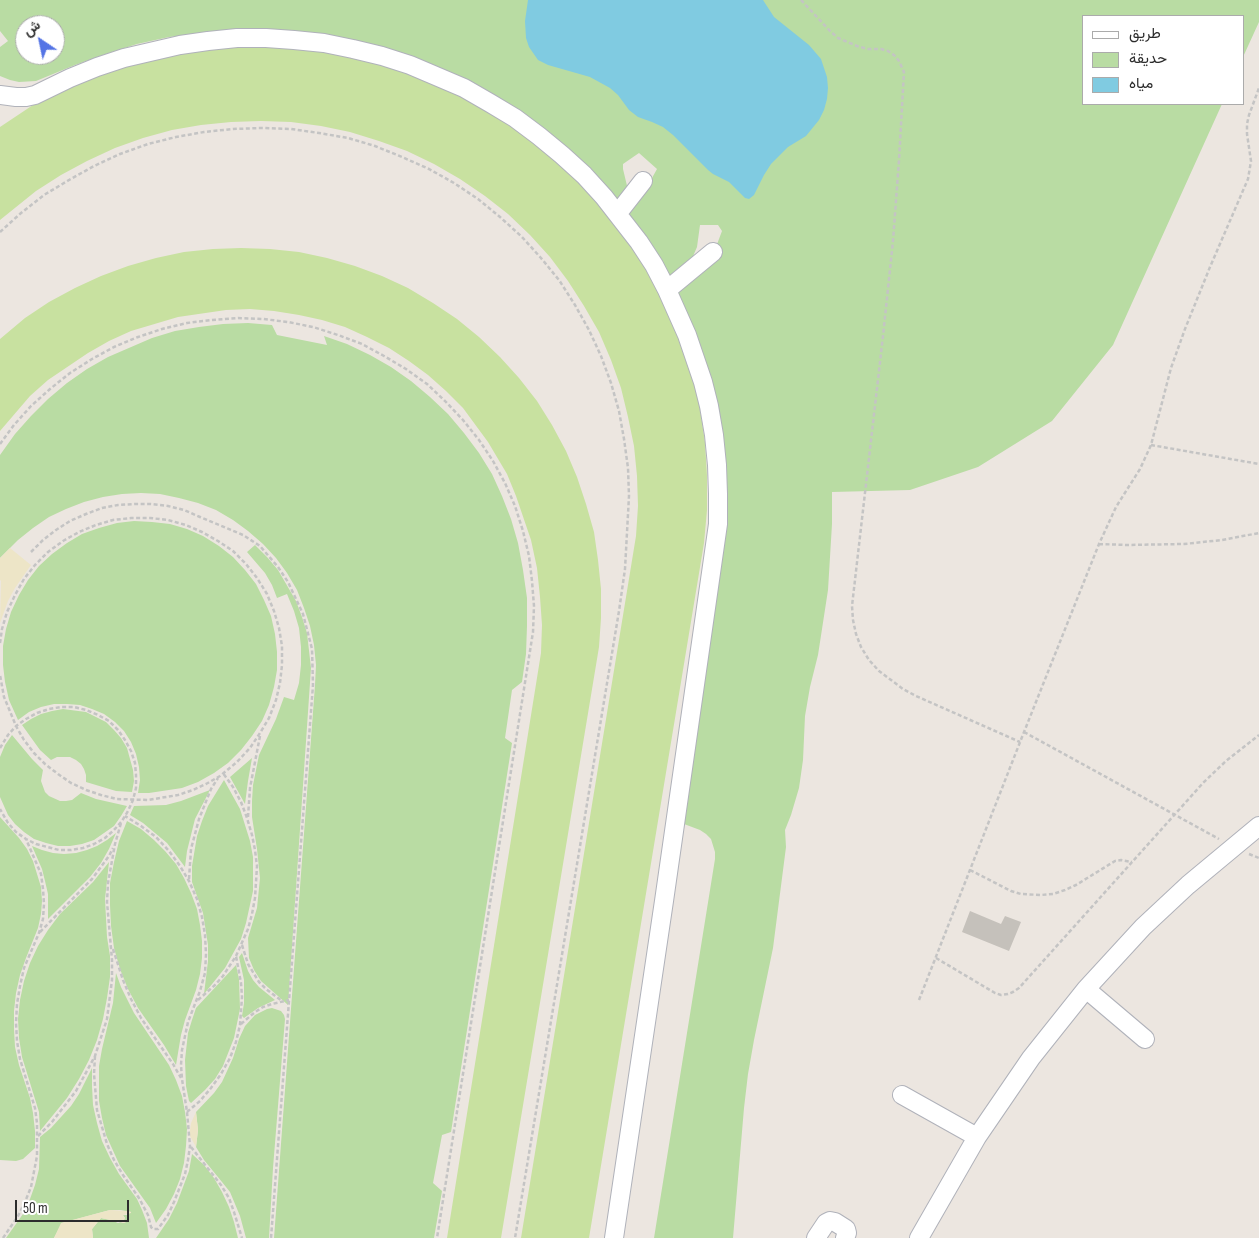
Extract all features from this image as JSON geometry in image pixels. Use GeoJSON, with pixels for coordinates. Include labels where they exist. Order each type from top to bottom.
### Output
{"type":"FeatureCollection","features":[{"type":"Feature","properties":{"kind":"lane"},"geometry":{"type":"LineString","coordinates":[[0,94],[16,98],[35,95],[88,71],[124,58],[180,45],[237,38],[304,41],[353,48],[382,56],[419,68],[490,102],[562,154],[584,175],[618,214],[639,242],[667,290],[687,335],[709,406],[717,465],[718,524],[614,1238]]}},
{"type":"Feature","properties":{"kind":"lane"},"geometry":{"type":"LineString","coordinates":[[618,214],[643,181]]}},
{"type":"Feature","properties":{"kind":"lane"},"geometry":{"type":"LineString","coordinates":[[667,290],[713,252]]}},
{"type":"Feature","properties":{"kind":"lane"},"geometry":{"type":"LineString","coordinates":[[919,1238],[977,1137],[1031,1058],[1086,989],[1143,927],[1188,885],[1259,826]]}},
{"type":"Feature","properties":{"kind":"lane"},"geometry":{"type":"LineString","coordinates":[[1086,989],[1145,1039]]}},
{"type":"Feature","properties":{"kind":"lane"},"geometry":{"type":"LineString","coordinates":[[902,1095],[977,1137]]}},
{"type":"Feature","properties":{"kind":"lane"},"geometry":{"type":"LineString","coordinates":[[816,1238],[826,1223],[830,1221],[846,1229],[848,1233],[845,1238]]}},
{"type":"Feature","properties":{"kind":"path"},"geometry":{"type":"LineString","coordinates":[[801,0],[838,38],[868,49],[888,51],[899,61],[904,72],[893,241],[852,606],[856,634],[861,648],[869,660],[903,689],[1020,742]]}},
{"type":"Feature","properties":{"kind":"path"},"geometry":{"type":"LineString","coordinates":[[919,1000],[1099,544],[1116,507],[1140,469],[1151,445],[1169,377],[1185,329],[1248,179],[1251,161],[1247,124],[1259,88]]}},
{"type":"Feature","properties":{"kind":"path"},"geometry":{"type":"LineString","coordinates":[[0,232],[44,195],[68,180],[120,154],[148,144],[204,132],[233,129],[291,129],[320,133],[366,144],[402,157],[454,183],[478,199],[514,230],[541,258],[559,280],[589,330],[611,383],[624,439],[629,496],[624,568],[618,620],[515,1238]]}},
{"type":"Feature","properties":{"kind":"path"},"geometry":{"type":"LineString","coordinates":[[0,444],[31,406],[50,389],[70,373],[114,347],[162,329],[187,323],[246,318],[288,322],[314,327],[362,344],[384,356],[406,369],[445,401],[463,420],[493,461],[515,506],[529,556],[533,598],[533,632],[437,1238]]}},
{"type":"Feature","properties":{"kind":"path"},"geometry":{"type":"LineString","coordinates":[[1151,445],[1259,464]]}},
{"type":"Feature","properties":{"kind":"path"},"geometry":{"type":"LineString","coordinates":[[31,552],[56,530],[102,508],[118,505],[151,504],[168,506],[184,510],[252,540],[267,553],[278,567],[288,582],[303,614],[310,640],[313,685],[271,1238]]}},
{"type":"Feature","properties":{"kind":"path"},"geometry":{"type":"LineString","coordinates":[[0,643],[7,612],[15,595],[24,579],[48,552],[63,541],[96,525],[131,518],[159,519],[186,525],[218,541],[233,552],[246,564],[267,594],[279,628],[282,646],[282,665],[276,700],[269,718],[250,748],[223,774],[206,784],[178,795],[148,800],[117,799],[101,795],[71,783],[58,774],[24,740],[4,697],[0,676]]}},
{"type":"Feature","properties":{"kind":"path"},"geometry":{"type":"LineString","coordinates":[[1099,544],[1184,544],[1259,534]]}},
{"type":"Feature","properties":{"kind":"path"},"geometry":{"type":"LineString","coordinates":[[0,748],[8,735],[26,718],[37,712],[55,708],[74,707],[98,715],[109,721],[118,730],[131,751],[136,775],[136,788],[133,800],[122,821],[100,841],[83,848],[59,850],[36,844],[26,839],[8,823],[0,809]]}},
{"type":"Feature","properties":{"kind":"path"},"geometry":{"type":"LineString","coordinates":[[1024,732],[1233,847],[1259,858]]}},
{"type":"Feature","properties":{"kind":"path"},"geometry":{"type":"LineString","coordinates":[[248,818],[250,788],[260,734]]}},
{"type":"Feature","properties":{"kind":"path"},"geometry":{"type":"LineString","coordinates":[[936,958],[995,993],[1001,995],[1014,992],[1203,783],[1259,735]]}},
{"type":"Feature","properties":{"kind":"path"},"geometry":{"type":"LineString","coordinates":[[197,1001],[219,980],[236,956],[252,914],[257,882],[255,850],[248,818],[241,802],[223,774]]}},
{"type":"Feature","properties":{"kind":"path"},"geometry":{"type":"LineString","coordinates":[[189,881],[191,849],[199,818],[211,789],[220,776]]}},
{"type":"Feature","properties":{"kind":"path"},"geometry":{"type":"LineString","coordinates":[[95,1056],[95,1092],[101,1127],[114,1160],[139,1198],[148,1215],[151,1227],[158,1229],[174,1202],[185,1174],[190,1146],[181,1065],[184,1036],[197,1001],[204,973],[205,935],[197,899],[180,866],[162,844],[141,826],[125,816]]}},
{"type":"Feature","properties":{"kind":"path"},"geometry":{"type":"LineString","coordinates":[[38,1136],[58,1115],[76,1091],[95,1056],[107,1019],[112,980],[111,940],[107,902],[109,873],[122,821]]}},
{"type":"Feature","properties":{"kind":"path"},"geometry":{"type":"LineString","coordinates":[[3,1238],[18,1216],[31,1187],[37,1156],[38,1136],[35,1108],[20,1059],[16,1023],[17,1004],[24,968],[39,933],[43,919],[44,904],[44,889],[40,874],[26,839]]}},
{"type":"Feature","properties":{"kind":"path"},"geometry":{"type":"LineString","coordinates":[[39,933],[92,879],[115,844]]}},
{"type":"Feature","properties":{"kind":"path"},"geometry":{"type":"LineString","coordinates":[[970,870],[1012,891],[1021,894],[1041,895],[1053,894],[1076,885],[1115,861],[1132,862]]}},
{"type":"Feature","properties":{"kind":"path"},"geometry":{"type":"LineString","coordinates":[[111,940],[122,980],[131,999],[141,1018],[182,1079]]}},
{"type":"Feature","properties":{"kind":"path"},"geometry":{"type":"LineString","coordinates":[[242,944],[248,964],[256,978],[266,989],[282,1001]]}},
{"type":"Feature","properties":{"kind":"path"},"geometry":{"type":"LineString","coordinates":[[187,1112],[206,1094],[221,1074],[236,1042],[240,1025],[242,997],[236,956]]}},
{"type":"Feature","properties":{"kind":"path"},"geometry":{"type":"LineString","coordinates":[[240,1025],[263,1007],[289,1000]]}},
{"type":"Feature","properties":{"kind":"path"},"geometry":{"type":"LineString","coordinates":[[190,1146],[218,1180],[234,1212],[242,1238]]}},
{"type":"Feature","properties":{"kind":"green space"},"geometry":{"type":"Polygon","coordinates":[[[0,0],[1259,0],[1259,22],[1244,55],[1244,15],[1082,15],[1082,105],[1222,105],[1113,345],[1052,421],[978,467],[910,490],[832,492],[828,590],[818,655],[805,716],[803,760],[799,788],[785,830],[786,847],[773,948],[748,1074],[733,1238],[654,1238],[715,859],[711,839],[700,830],[684,824],[681,817],[722,561],[727,511],[723,435],[712,385],[696,337],[674,291],[716,247],[722,231],[718,225],[700,225],[697,247],[691,261],[669,278],[630,217],[630,210],[647,187],[657,169],[639,153],[623,164],[628,190],[619,199],[235,30],[169,37],[137,44],[75,65],[36,81],[19,82],[0,76],[0,47],[8,41],[0,31],[0,0]]]}},
{"type":"Feature","properties":{"kind":"green space"},"geometry":{"type":"Polygon","coordinates":[[[250,45],[315,49],[409,71],[496,113],[576,174],[639,253],[671,312],[693,376],[705,442],[707,510],[704,543],[589,1238],[521,1238],[636,536],[637,476],[634,446],[628,417],[621,388],[611,360],[599,332],[584,306],[550,257],[508,214],[485,196],[434,164],[407,151],[350,132],[321,126],[291,122],[231,122],[172,130],[143,138],[115,148],[61,175],[36,191],[0,220],[0,127],[33,105],[62,90],[122,66],[186,51],[250,45]]]}},
{"type":"Feature","properties":{"kind":"green space"},"geometry":{"type":"Polygon","coordinates":[[[241,248],[299,252],[355,266],[408,288],[457,319],[500,357],[537,401],[566,451],[577,477],[594,532],[601,589],[599,647],[501,1238],[447,1238],[541,653],[540,597],[537,568],[531,540],[507,474],[488,442],[463,408],[446,391],[428,375],[389,348],[345,327],[322,320],[274,311],[250,309],[226,310],[178,317],[131,331],[109,341],[48,380],[30,396],[0,431],[0,339],[25,318],[75,288],[128,266],[184,252],[241,248]]]}},
{"type":"Feature","properties":{"kind":"green space"},"geometry":{"type":"Polygon","coordinates":[[[248,323],[272,325],[277,335],[327,345],[324,336],[347,344],[391,367],[411,381],[448,414],[479,453],[492,474],[502,496],[518,543],[527,598],[526,654],[522,682],[512,690],[505,738],[512,743],[451,1132],[442,1135],[433,1183],[442,1191],[434,1238],[274,1238],[316,665],[310,626],[297,590],[287,573],[263,544],[233,520],[216,510],[179,498],[141,493],[103,497],[66,509],[49,517],[33,528],[0,558],[0,455],[15,434],[48,399],[87,369],[108,357],[152,338],[175,331],[199,327],[248,323]]]}},
{"type":"Feature","properties":{"kind":"green space"},"geometry":{"type":"Polygon","coordinates":[[[134,521],[170,524],[187,529],[203,536],[233,557],[256,584],[264,600],[271,616],[277,652],[277,670],[269,705],[262,721],[241,750],[228,763],[198,782],[182,788],[149,793],[138,793],[139,767],[131,742],[124,731],[104,714],[80,705],[54,704],[29,712],[18,720],[9,700],[3,665],[3,646],[11,612],[28,580],[39,566],[52,554],[82,534],[117,523],[134,521]]]}},
{"type":"Feature","properties":{"kind":"green space"},"geometry":{"type":"Polygon","coordinates":[[[255,545],[278,570],[296,601],[307,633],[311,668],[288,1005],[261,981],[249,958],[248,938],[257,908],[260,878],[252,817],[252,801],[259,755],[284,697],[294,700],[299,683],[301,647],[299,628],[287,594],[277,598],[265,573],[247,552],[255,545]]]}},
{"type":"Feature","properties":{"kind":"green space"},"geometry":{"type":"Polygon","coordinates":[[[63,709],[86,712],[106,722],[121,738],[127,748],[133,770],[132,792],[116,791],[86,782],[86,775],[81,764],[70,757],[57,757],[51,760],[40,750],[22,725],[41,714],[63,709]]]}},
{"type":"Feature","properties":{"kind":"green space"},"geometry":{"type":"Polygon","coordinates":[[[12,735],[43,770],[41,781],[45,792],[49,796],[60,801],[66,801],[72,800],[81,793],[96,799],[127,806],[114,826],[94,840],[70,846],[58,846],[34,839],[15,824],[8,815],[0,797],[0,757],[12,735]]]}},
{"type":"Feature","properties":{"kind":"green space"},"geometry":{"type":"Polygon","coordinates":[[[252,758],[248,781],[245,804],[230,777],[252,758]]]}},
{"type":"Feature","properties":{"kind":"green space"},"geometry":{"type":"Polygon","coordinates":[[[224,780],[240,809],[250,841],[253,857],[253,891],[241,939],[225,968],[204,994],[208,945],[203,913],[192,882],[192,866],[197,836],[202,821],[208,806],[224,780]]]}},
{"type":"Feature","properties":{"kind":"green space"},"geometry":{"type":"Polygon","coordinates":[[[210,790],[195,819],[185,867],[167,843],[130,815],[134,806],[166,805],[210,790]]]}},
{"type":"Feature","properties":{"kind":"green space"},"geometry":{"type":"Polygon","coordinates":[[[0,817],[19,838],[33,861],[41,887],[42,901],[38,928],[20,975],[14,1011],[15,1047],[33,1113],[35,1148],[23,1159],[16,1161],[0,1160],[0,817]]]}},
{"type":"Feature","properties":{"kind":"green space"},"geometry":{"type":"Polygon","coordinates":[[[127,821],[141,829],[154,840],[176,864],[197,909],[202,941],[200,974],[181,1035],[176,1065],[138,1008],[120,969],[114,948],[111,926],[110,883],[119,841],[127,821]]]}},
{"type":"Feature","properties":{"kind":"green space"},"geometry":{"type":"Polygon","coordinates":[[[116,833],[101,863],[90,877],[48,919],[48,894],[42,869],[32,846],[53,853],[76,853],[97,846],[116,833]]]}},
{"type":"Feature","properties":{"kind":"green space"},"geometry":{"type":"Polygon","coordinates":[[[109,862],[105,899],[110,977],[103,1019],[89,1060],[79,1079],[67,1098],[40,1131],[39,1112],[22,1057],[19,1038],[18,1019],[24,981],[38,946],[48,930],[60,914],[93,882],[109,862]]]}},
{"type":"Feature","properties":{"kind":"green space"},"geometry":{"type":"Polygon","coordinates":[[[242,953],[253,980],[275,1000],[258,1008],[244,1018],[242,1016],[244,980],[239,957],[242,953]]]}},
{"type":"Feature","properties":{"kind":"green space"},"geometry":{"type":"Polygon","coordinates":[[[236,965],[239,979],[240,1009],[234,1038],[223,1066],[215,1079],[191,1103],[186,1086],[185,1060],[188,1033],[192,1020],[196,1008],[236,965]]]}},
{"type":"Feature","properties":{"kind":"green space"},"geometry":{"type":"Polygon","coordinates":[[[116,973],[134,1013],[169,1065],[182,1096],[185,1112],[186,1146],[180,1179],[166,1209],[156,1223],[150,1208],[120,1166],[106,1135],[99,1101],[99,1066],[113,1003],[116,973]]]}},
{"type":"Feature","properties":{"kind":"green space"},"geometry":{"type":"Polygon","coordinates":[[[272,1008],[281,1011],[285,1019],[269,1238],[246,1238],[240,1216],[230,1192],[196,1147],[198,1130],[196,1112],[222,1082],[245,1026],[255,1015],[272,1008]]]}},
{"type":"Feature","properties":{"kind":"green space"},"geometry":{"type":"Polygon","coordinates":[[[92,1068],[93,1105],[102,1141],[119,1174],[137,1199],[147,1223],[149,1238],[93,1238],[92,1229],[101,1218],[123,1223],[126,1222],[123,1215],[131,1212],[110,1210],[62,1223],[54,1238],[6,1238],[23,1214],[35,1185],[39,1169],[40,1137],[71,1106],[92,1068]]]}},
{"type":"Feature","properties":{"kind":"green space"},"geometry":{"type":"Polygon","coordinates":[[[192,1154],[204,1165],[222,1192],[229,1207],[238,1238],[156,1238],[177,1203],[189,1171],[192,1154]]]}},
{"type":"Feature","properties":{"kind":"sand"},"geometry":{"type":"Polygon","coordinates":[[[10,548],[31,565],[8,601],[0,623],[0,558],[10,548]]]}},
{"type":"Feature","properties":{"kind":"sand"},"geometry":{"type":"Polygon","coordinates":[[[196,1112],[198,1130],[196,1147],[190,1136],[190,1130],[196,1112]]]}},
{"type":"Feature","properties":{"kind":"sand"},"geometry":{"type":"Polygon","coordinates":[[[110,1210],[131,1213],[123,1215],[126,1222],[124,1223],[101,1218],[92,1229],[93,1238],[54,1238],[61,1223],[110,1210]]]}},
{"type":"Feature","properties":{"kind":"water"},"geometry":{"type":"Polygon","coordinates":[[[528,0],[763,0],[774,17],[809,45],[821,59],[827,77],[828,88],[824,110],[819,120],[806,136],[788,147],[771,164],[754,195],[749,199],[745,198],[729,182],[708,170],[663,127],[638,117],[629,110],[610,88],[590,77],[548,65],[538,60],[529,47],[526,38],[525,21],[528,0]]]}},
{"type":"Feature","properties":{"kind":"building"},"geometry":{"type":"Polygon","coordinates":[[[970,911],[1001,924],[1005,916],[1021,922],[1009,951],[962,932],[970,911]]]}}]}
